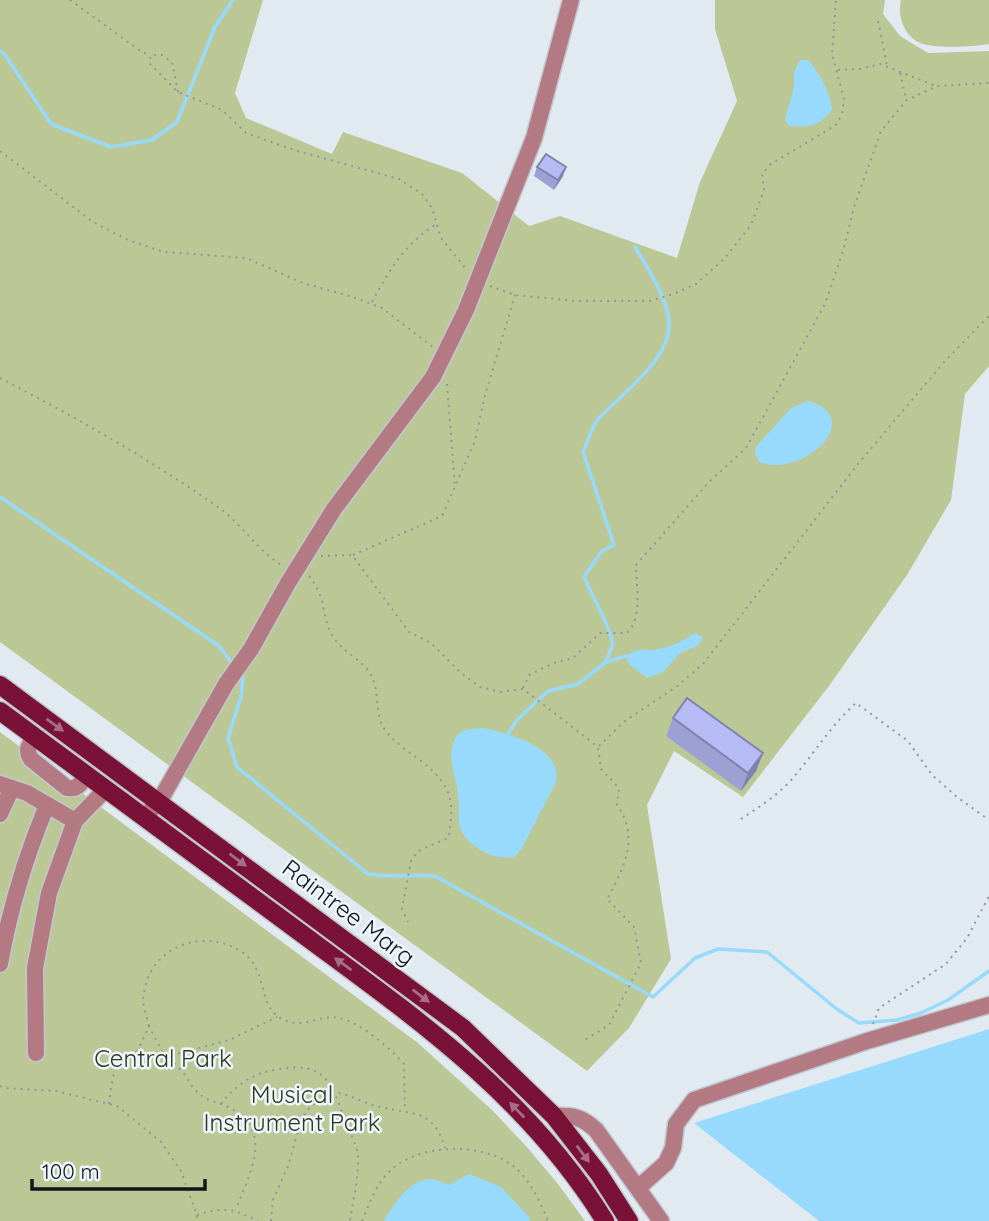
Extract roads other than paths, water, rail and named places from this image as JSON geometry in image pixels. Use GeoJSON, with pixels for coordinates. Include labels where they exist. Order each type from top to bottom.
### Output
{"type":"FeatureCollection","features":[{"type":"Feature","properties":{"kind":"main road","name":"Raintree Marg"},"geometry":{"type":"LineString","coordinates":[[0,685],[432,1004],[491,1053],[555,1116],[629,1221]]}},
{"type":"Feature","properties":{"kind":"main road","name":"Raintree Marg"},"geometry":{"type":"LineString","coordinates":[[0,711],[450,1044],[531,1124],[563,1161],[605,1221]]}},
{"type":"Feature","properties":{"kind":"street"},"geometry":{"type":"LineString","coordinates":[[144,817],[159,802],[226,684],[251,649],[334,509],[433,377],[466,310],[534,138],[571,0]]}},
{"type":"Feature","properties":{"kind":"street"},"geometry":{"type":"LineString","coordinates":[[0,814],[6,786],[27,793],[75,821]]}},
{"type":"Feature","properties":{"kind":"street"},"geometry":{"type":"LineString","coordinates":[[36,1053],[35,968],[49,893],[75,821],[106,789]]}},
{"type":"Feature","properties":{"kind":"street"},"geometry":{"type":"LineString","coordinates":[[0,964],[9,913],[28,851],[47,805]]}},
{"type":"Feature","properties":{"kind":"street"},"geometry":{"type":"LineString","coordinates":[[638,1188],[666,1163],[673,1148],[676,1124],[694,1100],[867,1041],[989,1005]]}},
{"type":"Feature","properties":{"kind":"street"},"geometry":{"type":"LineString","coordinates":[[555,1116],[572,1115],[583,1118],[596,1130],[662,1221]]}},
{"type":"Feature","properties":{"kind":"water"},"geometry":{"type":"Polygon","coordinates":[[[800,60],[808,60],[816,71],[827,90],[832,110],[814,125],[790,126],[785,120],[794,87],[794,72],[800,60]]]}},
{"type":"Feature","properties":{"kind":"water"},"geometry":{"type":"Polygon","coordinates":[[[808,401],[825,409],[832,420],[830,432],[822,444],[794,462],[776,465],[759,462],[755,453],[756,447],[791,408],[808,401]]]}},
{"type":"Feature","properties":{"kind":"water"},"geometry":{"type":"Polygon","coordinates":[[[695,633],[703,638],[699,645],[680,653],[663,672],[647,678],[629,664],[626,656],[632,653],[668,647],[695,633]]]}},
{"type":"Feature","properties":{"kind":"water"},"geometry":{"type":"Polygon","coordinates":[[[484,728],[532,744],[551,760],[556,770],[556,782],[515,857],[483,852],[470,842],[460,828],[452,763],[453,745],[461,733],[484,728]]]}},
{"type":"Feature","properties":{"kind":"water"},"geometry":{"type":"Polygon","coordinates":[[[989,1029],[989,1221],[819,1221],[694,1123],[989,1029]]]}},
{"type":"Feature","properties":{"kind":"water"},"geometry":{"type":"Polygon","coordinates":[[[469,1174],[501,1187],[530,1221],[384,1221],[402,1195],[414,1184],[427,1179],[449,1185],[469,1174]]]}},
{"type":"Feature","properties":{"kind":"waterway"},"geometry":{"type":"LineString","coordinates":[[0,51],[51,124],[111,147],[152,140],[177,122],[215,27],[233,0]]}},
{"type":"Feature","properties":{"kind":"waterway"},"geometry":{"type":"LineString","coordinates":[[626,656],[606,662],[612,640],[584,577],[602,551],[614,545],[583,452],[596,422],[646,372],[665,344],[669,330],[663,297],[635,247]]}},
{"type":"Feature","properties":{"kind":"waterway"},"geometry":{"type":"LineString","coordinates":[[0,497],[219,646],[234,666]]}},
{"type":"Feature","properties":{"kind":"waterway"},"geometry":{"type":"LineString","coordinates":[[508,734],[517,720],[548,691],[578,684],[606,662]]}},
{"type":"Feature","properties":{"kind":"waterway"},"geometry":{"type":"LineString","coordinates":[[241,674],[241,697],[228,738],[237,767],[368,874],[435,876],[653,997],[695,958],[718,949],[767,952],[838,1010],[859,1023],[897,1020],[921,1013],[948,1000],[989,971]]}},
{"type":"Feature","properties":{"kind":"park label","name":"Central Park"},"geometry":{"type":"Point","coordinates":[163,1058]}},
{"type":"Feature","properties":{"kind":"park label","name":"Musical Instrument Park"},"geometry":{"type":"Point","coordinates":[292,1108]}}]}
